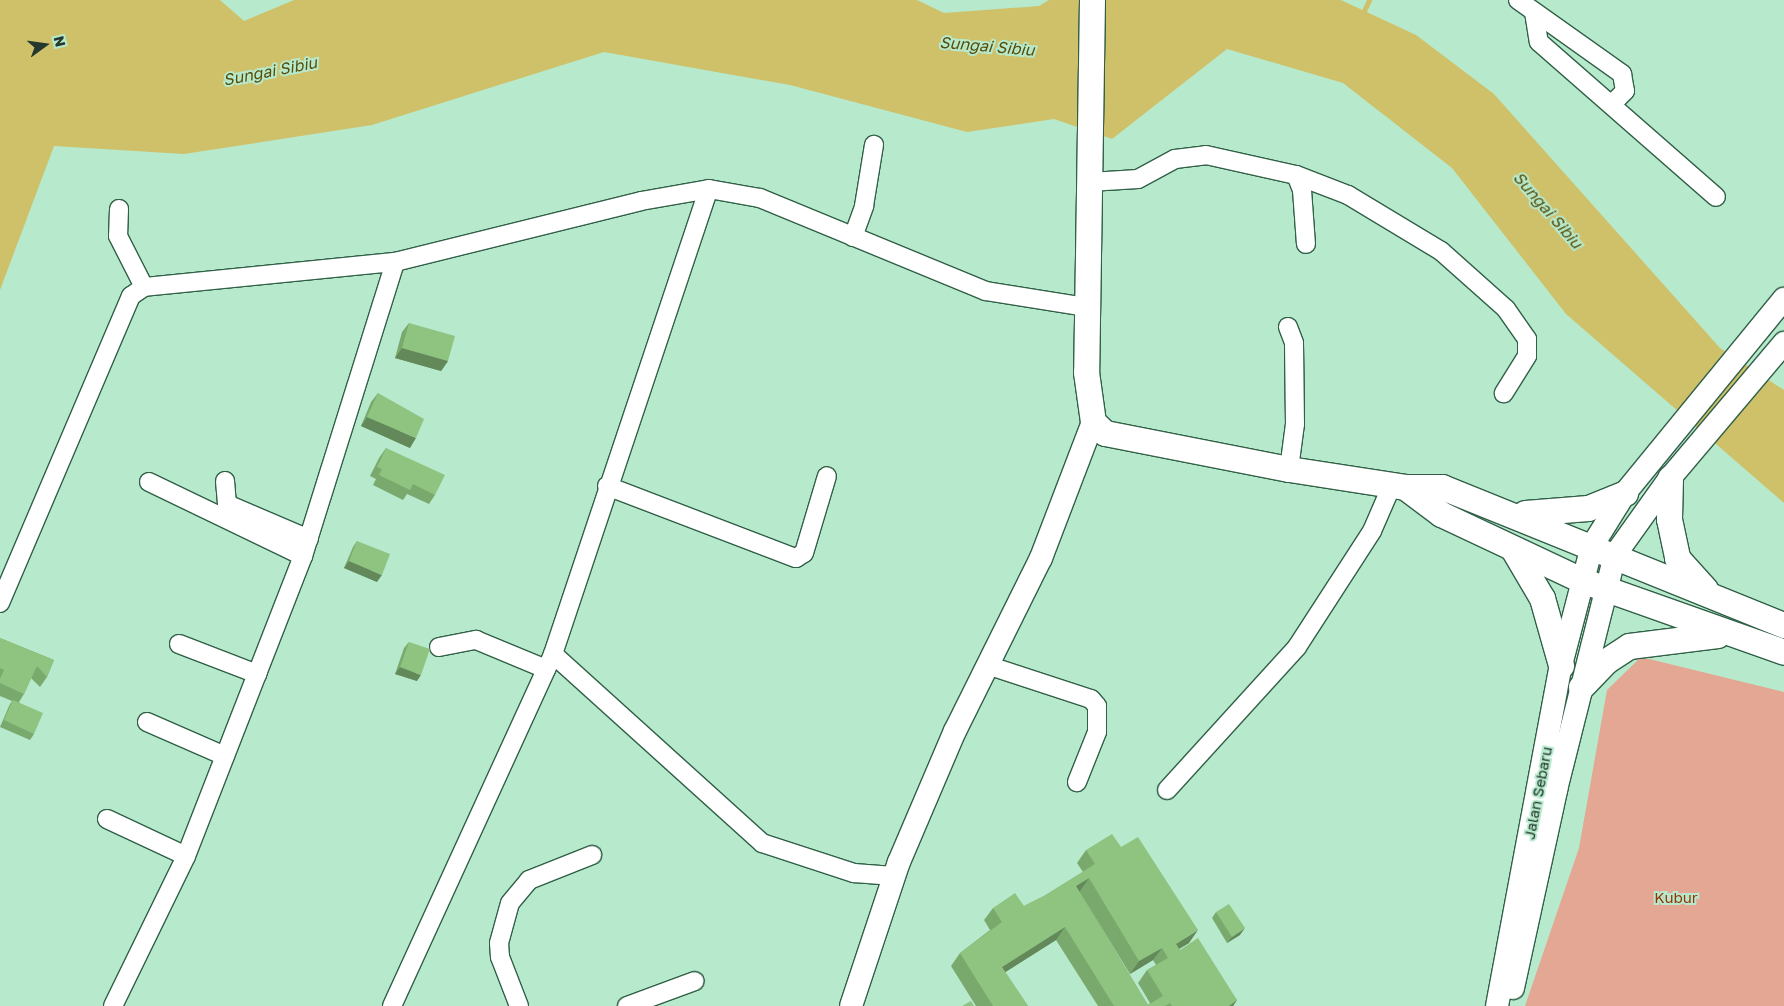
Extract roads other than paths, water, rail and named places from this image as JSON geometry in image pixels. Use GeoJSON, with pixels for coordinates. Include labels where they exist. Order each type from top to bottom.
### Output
{"type":"FeatureCollection","features":[{"type":"Feature","properties":{"kind":"main road"},"geometry":{"type":"LineString","coordinates":[[1092,0],[1086,372],[1093,422],[1105,433],[1289,469],[1399,486],[1442,487],[1513,513],[1784,625]]}},
{"type":"Feature","properties":{"kind":"main road"},"geometry":{"type":"LineString","coordinates":[[1670,478],[1669,519],[1677,558],[1709,594]]}},
{"type":"Feature","properties":{"kind":"main road"},"geometry":{"type":"LineString","coordinates":[[1399,486],[1441,514],[1605,591],[1784,652]]}},
{"type":"Feature","properties":{"kind":"main road"},"geometry":{"type":"LineString","coordinates":[[1513,513],[1560,514],[1625,493]]}},
{"type":"Feature","properties":{"kind":"main road"},"geometry":{"type":"LineString","coordinates":[[1513,548],[1542,598],[1561,665]]}},
{"type":"Feature","properties":{"kind":"main road"},"geometry":{"type":"LineString","coordinates":[[1581,687],[1606,660],[1629,646],[1729,634]]}},
{"type":"Feature","properties":{"kind":"street"},"geometry":{"type":"LineString","coordinates":[[1518,0],[1570,34],[1622,74],[1625,90],[1612,104]]}},
{"type":"Feature","properties":{"kind":"street"},"geometry":{"type":"LineString","coordinates":[[1534,12],[1534,33],[1556,55],[1716,197]]}},
{"type":"Feature","properties":{"kind":"street"},"geometry":{"type":"LineString","coordinates":[[1556,55],[1570,34]]}},
{"type":"Feature","properties":{"kind":"street"},"geometry":{"type":"LineString","coordinates":[[853,237],[864,206],[874,145]]}},
{"type":"Feature","properties":{"kind":"street"},"geometry":{"type":"LineString","coordinates":[[1090,182],[1138,179],[1188,155],[1296,175],[1348,195],[1441,251],[1506,309],[1527,339],[1527,356],[1504,393]]}},
{"type":"Feature","properties":{"kind":"street"},"geometry":{"type":"LineString","coordinates":[[1296,175],[1302,190],[1306,244]]}},
{"type":"Feature","properties":{"kind":"street"},"geometry":{"type":"LineString","coordinates":[[392,1006],[549,662],[607,486],[709,190]]}},
{"type":"Feature","properties":{"kind":"street"},"geometry":{"type":"LineString","coordinates":[[0,603],[131,296],[144,287],[395,262],[641,201],[709,190],[760,198],[986,291],[1086,307]]}},
{"type":"Feature","properties":{"kind":"street"},"geometry":{"type":"LineString","coordinates":[[119,209],[118,236],[144,287]]}},
{"type":"Feature","properties":{"kind":"street"},"geometry":{"type":"LineString","coordinates":[[113,1006],[186,856],[303,556],[395,262]]}},
{"type":"Feature","properties":{"kind":"street","name":"Jalan Sebaru"},"geometry":{"type":"LineString","coordinates":[[1497,1006],[1561,665],[1581,580],[1592,546],[1625,493],[1784,299]]}},
{"type":"Feature","properties":{"kind":"street"},"geometry":{"type":"LineString","coordinates":[[1288,327],[1294,337],[1295,424],[1289,469]]}},
{"type":"Feature","properties":{"kind":"street","name":"Jalan Sebaru"},"geometry":{"type":"LineString","coordinates":[[1509,1006],[1581,687],[1615,556],[1670,478],[1783,345]]}},
{"type":"Feature","properties":{"kind":"street"},"geometry":{"type":"LineString","coordinates":[[851,1006],[894,876],[955,731],[990,666],[1041,558],[1093,422]]}},
{"type":"Feature","properties":{"kind":"street"},"geometry":{"type":"LineString","coordinates":[[607,486],[796,558],[804,553],[827,476]]}},
{"type":"Feature","properties":{"kind":"street"},"geometry":{"type":"LineString","coordinates":[[225,481],[227,504],[309,539]]}},
{"type":"Feature","properties":{"kind":"street"},"geometry":{"type":"LineString","coordinates":[[149,482],[303,556]]}},
{"type":"Feature","properties":{"kind":"street"},"geometry":{"type":"LineString","coordinates":[[1167,790],[1293,653],[1399,486]]}},
{"type":"Feature","properties":{"kind":"street"},"geometry":{"type":"LineString","coordinates":[[439,647],[476,640],[549,662],[762,843],[845,871],[894,876]]}},
{"type":"Feature","properties":{"kind":"street"},"geometry":{"type":"LineString","coordinates":[[179,644],[257,674]]}},
{"type":"Feature","properties":{"kind":"street"},"geometry":{"type":"LineString","coordinates":[[990,666],[1091,699],[1097,706],[1097,732],[1077,782]]}},
{"type":"Feature","properties":{"kind":"street"},"geometry":{"type":"LineString","coordinates":[[147,722],[225,756]]}},
{"type":"Feature","properties":{"kind":"street"},"geometry":{"type":"LineString","coordinates":[[107,819],[186,856]]}},
{"type":"Feature","properties":{"kind":"street"},"geometry":{"type":"LineString","coordinates":[[520,1006],[500,957],[499,943],[510,903],[528,880],[592,855]]}},
{"type":"Feature","properties":{"kind":"street"},"geometry":{"type":"LineString","coordinates":[[627,1006],[695,981]]}},
{"type":"Feature","properties":{"kind":"water","name":"Sungai Sibiu"},"geometry":{"type":"Polygon","coordinates":[[[0,0],[220,0],[244,21],[294,0],[917,0],[944,13],[1039,6],[1049,0],[1341,0],[1416,35],[1494,94],[1720,348],[1784,390],[1784,503],[1566,314],[1452,168],[1343,83],[1227,49],[1112,139],[1054,119],[967,132],[790,85],[604,52],[372,125],[184,154],[54,146],[0,290],[0,0]]]}},
{"type":"Feature","properties":{"kind":"waterway"},"geometry":{"type":"LineString","coordinates":[[1362,15],[1369,0]]}},
{"type":"Feature","properties":{"kind":"park label","name":"Kubur"},"geometry":{"type":"Point","coordinates":[1676,898]}}]}
